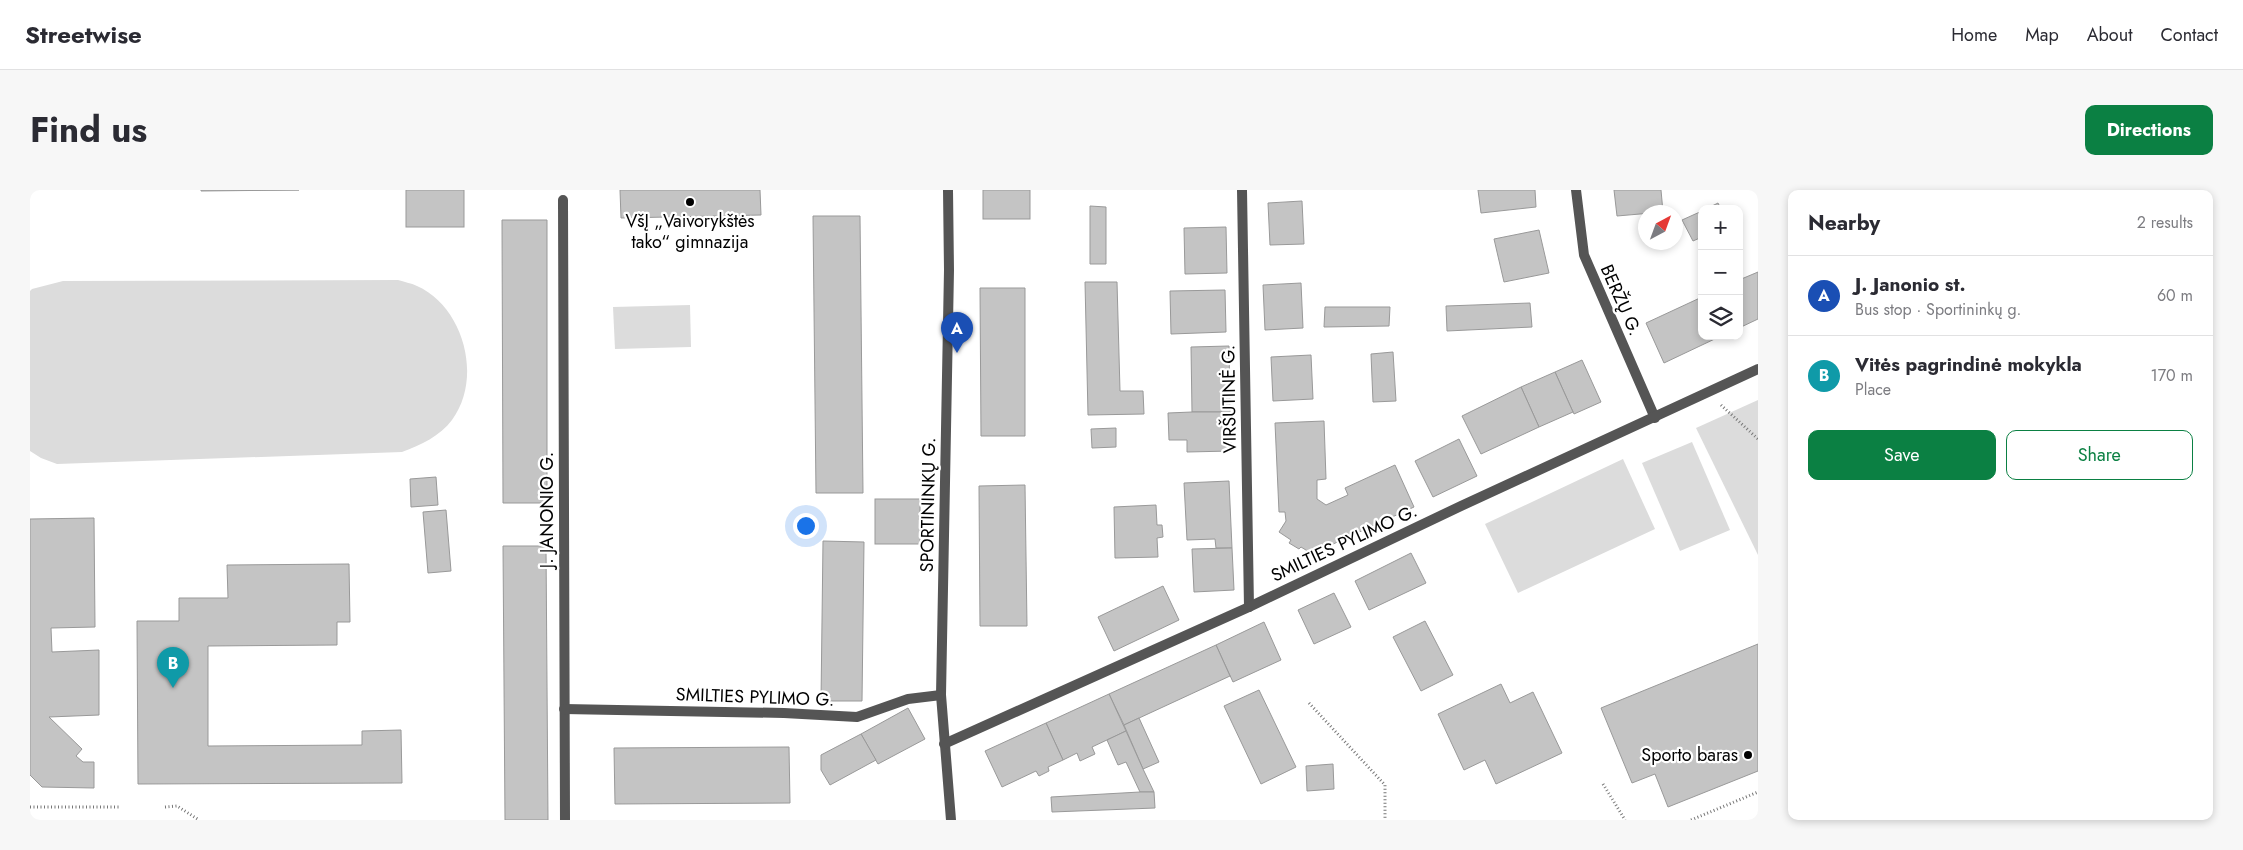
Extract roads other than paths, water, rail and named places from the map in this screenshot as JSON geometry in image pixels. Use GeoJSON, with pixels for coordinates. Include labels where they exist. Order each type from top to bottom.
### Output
{"type":"FeatureCollection","features":[{"type":"Feature","properties":{"kind":"street","name":"SPORTININKŲ G."},"geometry":{"type":"LineString","coordinates":[[948,190],[942,695],[950,820]]}},
{"type":"Feature","properties":{"kind":"street","name":"VIRŠUTINĖ G."},"geometry":{"type":"LineString","coordinates":[[1242,190],[1249,607]]}},
{"type":"Feature","properties":{"kind":"street","name":"BERŽŲ G."},"geometry":{"type":"LineString","coordinates":[[1576,190],[1584,255],[1655,418]]}},
{"type":"Feature","properties":{"kind":"street","name":"J. JANONIO G."},"geometry":{"type":"LineString","coordinates":[[563,200],[566,820]]}},
{"type":"Feature","properties":{"kind":"street","name":"SMILTIES PYLIMO G."},"geometry":{"type":"LineString","coordinates":[[944,744],[1249,607],[1461,506],[1758,369]]}},
{"type":"Feature","properties":{"kind":"street","name":"SMILTIES PYLIMO G."},"geometry":{"type":"LineString","coordinates":[[564,709],[784,713],[856,717],[908,699],[942,695]]}},
{"type":"Feature","properties":{"kind":"place","name":"VšĮ „Vaivorykštės tako“ gimnazija"},"geometry":{"type":"Point","coordinates":[690,202]}},
{"type":"Feature","properties":{"kind":"place","name":"J. Janonio st."},"geometry":{"type":"Point","coordinates":[957,353]}},
{"type":"Feature","properties":{"kind":"place","name":"Vitės pagrindinė mokykla"},"geometry":{"type":"Point","coordinates":[173,688]}},
{"type":"Feature","properties":{"kind":"place","name":"Sporto baras"},"geometry":{"type":"Point","coordinates":[1748,755]}}]}
